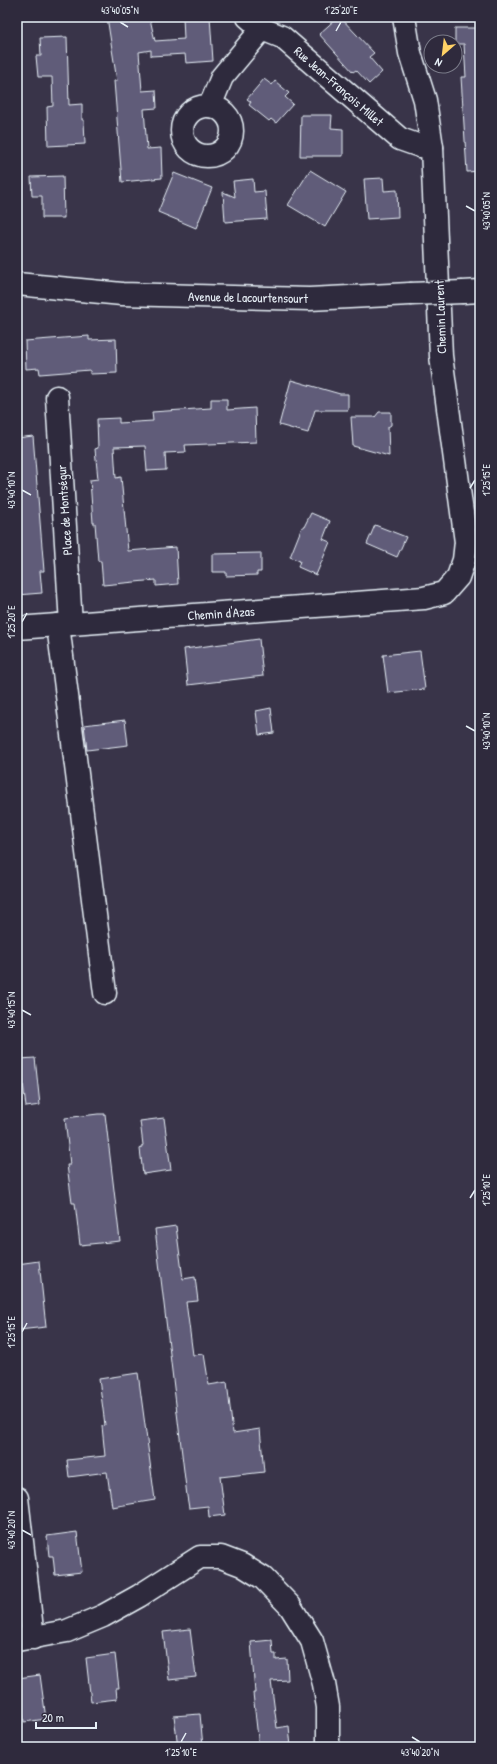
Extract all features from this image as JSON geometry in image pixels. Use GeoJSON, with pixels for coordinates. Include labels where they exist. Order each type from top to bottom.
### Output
{"type":"FeatureCollection","features":[{"type":"Feature","properties":{"kind":"street","name":"Chemin Laurent"},"geometry":{"type":"LineString","coordinates":[[404,17],[410,53],[424,100],[432,146],[441,356],[466,542],[464,560],[458,577],[444,593],[424,598]]}},
{"type":"Feature","properties":{"kind":"street","name":"Rue Jean-François Millet"},"geometry":{"type":"LineString","coordinates":[[255,23],[282,37],[400,139],[420,146],[432,146]]}},
{"type":"Feature","properties":{"kind":"street"},"geometry":{"type":"LineString","coordinates":[[210,106],[222,77],[255,23]]}},
{"type":"Feature","properties":{"kind":"street","name":"Avenue de Lacourtensourt"},"geometry":{"type":"LineString","coordinates":[[17,284],[122,294],[309,299],[472,292]]}},
{"type":"Feature","properties":{"kind":"street","name":"Place de Montségur"},"geometry":{"type":"LineString","coordinates":[[57,397],[64,625],[105,993]]}},
{"type":"Feature","properties":{"kind":"street","name":"Chemin d'Azas"},"geometry":{"type":"LineString","coordinates":[[17,628],[424,598]]}},
{"type":"Feature","properties":{"kind":"street"},"geometry":{"type":"LineString","coordinates":[[17,1498],[25,1639],[68,1631],[103,1616],[139,1596],[200,1557],[221,1557],[242,1565],[263,1578],[290,1606],[312,1641],[324,1684],[328,1747]]}},
{"type":"Feature","properties":{"kind":"building"},"geometry":{"type":"Polygon","coordinates":[[[107,17],[139,17],[139,21],[150,19],[155,41],[184,39],[183,17],[210,17],[213,61],[186,63],[185,54],[151,56],[151,50],[139,52],[142,91],[156,90],[157,108],[144,109],[147,149],[161,148],[162,178],[122,182],[114,81],[117,81],[107,17]]]}},
{"type":"Feature","properties":{"kind":"building"},"geometry":{"type":"Polygon","coordinates":[[[338,17],[340,17],[374,53],[369,57],[382,72],[369,84],[356,70],[353,72],[319,34],[338,17]]]}},
{"type":"Feature","properties":{"kind":"building"},"geometry":{"type":"Polygon","coordinates":[[[455,28],[480,28],[480,171],[467,172],[461,77],[466,77],[464,44],[463,34],[455,34],[455,28]]]}},
{"type":"Feature","properties":{"kind":"building"},"geometry":{"type":"Polygon","coordinates":[[[67,37],[69,105],[82,104],[85,144],[48,146],[47,107],[53,106],[52,77],[38,77],[36,56],[41,56],[40,38],[67,37]]]}},
{"type":"Feature","properties":{"kind":"building"},"geometry":{"type":"Polygon","coordinates":[[[264,79],[272,85],[275,81],[289,93],[285,97],[293,104],[276,123],[271,119],[269,121],[249,105],[251,102],[247,99],[264,79]]]}},
{"type":"Feature","properties":{"kind":"building"},"geometry":{"type":"Polygon","coordinates":[[[301,115],[332,115],[331,128],[343,129],[343,156],[300,156],[301,115]]]}},
{"type":"Feature","properties":{"kind":"building"},"geometry":{"type":"Polygon","coordinates":[[[310,170],[346,192],[325,227],[288,205],[310,170]]]}},
{"type":"Feature","properties":{"kind":"building"},"geometry":{"type":"Polygon","coordinates":[[[174,173],[212,188],[196,228],[158,212],[174,173]]]}},
{"type":"Feature","properties":{"kind":"building"},"geometry":{"type":"Polygon","coordinates":[[[63,176],[64,218],[42,218],[42,196],[32,196],[31,177],[63,176]]]}},
{"type":"Feature","properties":{"kind":"building"},"geometry":{"type":"Polygon","coordinates":[[[383,178],[384,191],[397,190],[398,217],[367,219],[364,179],[383,178]]]}},
{"type":"Feature","properties":{"kind":"building"},"geometry":{"type":"Polygon","coordinates":[[[253,179],[254,192],[265,191],[267,219],[225,222],[223,192],[235,197],[233,181],[253,179]]]}},
{"type":"Feature","properties":{"kind":"building"},"geometry":{"type":"Polygon","coordinates":[[[89,336],[89,340],[116,339],[117,373],[90,374],[90,370],[40,374],[39,368],[26,369],[25,341],[89,336]]]}},
{"type":"Feature","properties":{"kind":"building"},"geometry":{"type":"Polygon","coordinates":[[[291,380],[340,394],[348,394],[348,410],[315,410],[308,433],[279,425],[291,380]]]}},
{"type":"Feature","properties":{"kind":"building"},"geometry":{"type":"Polygon","coordinates":[[[211,399],[227,399],[227,410],[255,408],[256,442],[185,445],[186,452],[165,453],[166,470],[147,471],[145,446],[114,447],[116,478],[121,477],[128,551],[176,547],[178,584],[156,586],[156,580],[103,585],[101,561],[98,561],[95,523],[93,523],[90,480],[98,479],[95,449],[98,448],[97,419],[119,418],[119,423],[153,421],[152,412],[211,408],[211,399]]]}},
{"type":"Feature","properties":{"kind":"building"},"geometry":{"type":"Polygon","coordinates":[[[379,412],[391,412],[391,425],[388,427],[389,456],[353,446],[351,417],[375,417],[379,412]]]}},
{"type":"Feature","properties":{"kind":"building"},"geometry":{"type":"Polygon","coordinates":[[[33,436],[44,571],[40,571],[42,593],[17,595],[17,498],[19,498],[17,438],[33,436]]]}},
{"type":"Feature","properties":{"kind":"building"},"geometry":{"type":"Polygon","coordinates":[[[311,513],[330,521],[323,539],[330,542],[316,575],[298,567],[300,561],[290,557],[302,527],[304,527],[311,513]]]}},
{"type":"Feature","properties":{"kind":"building"},"geometry":{"type":"Polygon","coordinates":[[[375,525],[406,537],[397,557],[367,544],[375,525]]]}},
{"type":"Feature","properties":{"kind":"building"},"geometry":{"type":"Polygon","coordinates":[[[261,553],[261,572],[257,572],[257,575],[226,576],[226,572],[212,572],[212,554],[261,553]]]}},
{"type":"Feature","properties":{"kind":"building"},"geometry":{"type":"Polygon","coordinates":[[[259,639],[263,676],[188,685],[184,649],[259,639]]]}},
{"type":"Feature","properties":{"kind":"building"},"geometry":{"type":"Polygon","coordinates":[[[420,651],[425,689],[388,693],[383,655],[420,651]]]}},
{"type":"Feature","properties":{"kind":"building"},"geometry":{"type":"Polygon","coordinates":[[[271,708],[274,733],[259,735],[256,711],[271,708]]]}},
{"type":"Feature","properties":{"kind":"building"},"geometry":{"type":"Polygon","coordinates":[[[125,720],[128,745],[87,750],[84,725],[125,720]]]}},
{"type":"Feature","properties":{"kind":"building"},"geometry":{"type":"Polygon","coordinates":[[[35,1058],[40,1105],[26,1107],[20,1059],[35,1058]]]}},
{"type":"Feature","properties":{"kind":"building"},"geometry":{"type":"Polygon","coordinates":[[[105,1114],[120,1241],[80,1245],[75,1203],[72,1203],[67,1165],[70,1165],[65,1118],[105,1114]]]}},
{"type":"Feature","properties":{"kind":"building"},"geometry":{"type":"Polygon","coordinates":[[[164,1118],[171,1170],[143,1174],[140,1149],[143,1145],[140,1121],[164,1118]]]}},
{"type":"Feature","properties":{"kind":"building"},"geometry":{"type":"Polygon","coordinates":[[[176,1226],[183,1279],[195,1277],[198,1301],[186,1302],[193,1355],[204,1354],[209,1385],[227,1382],[233,1433],[260,1429],[264,1472],[220,1477],[225,1515],[209,1517],[208,1506],[189,1508],[155,1229],[176,1226]]]}},
{"type":"Feature","properties":{"kind":"building"},"geometry":{"type":"Polygon","coordinates":[[[39,1261],[46,1327],[19,1330],[17,1307],[17,1264],[39,1261]]]}},
{"type":"Feature","properties":{"kind":"building"},"geometry":{"type":"Polygon","coordinates":[[[138,1373],[155,1500],[112,1507],[107,1472],[69,1477],[67,1460],[105,1456],[102,1426],[105,1425],[99,1379],[138,1373]]]}},
{"type":"Feature","properties":{"kind":"building"},"geometry":{"type":"Polygon","coordinates":[[[77,1532],[82,1572],[55,1575],[53,1556],[49,1556],[47,1536],[77,1532]]]}},
{"type":"Feature","properties":{"kind":"building"},"geometry":{"type":"Polygon","coordinates":[[[190,1629],[196,1677],[169,1680],[163,1632],[190,1629]]]}},
{"type":"Feature","properties":{"kind":"building"},"geometry":{"type":"Polygon","coordinates":[[[272,1640],[273,1654],[276,1654],[276,1660],[287,1659],[288,1680],[271,1681],[277,1728],[289,1726],[291,1747],[259,1747],[253,1693],[255,1693],[251,1642],[272,1640]]]}},
{"type":"Feature","properties":{"kind":"building"},"geometry":{"type":"Polygon","coordinates":[[[115,1654],[119,1688],[116,1688],[117,1699],[91,1702],[86,1658],[115,1654]]]}},
{"type":"Feature","properties":{"kind":"building"},"geometry":{"type":"Polygon","coordinates":[[[40,1675],[46,1719],[24,1722],[23,1714],[19,1715],[17,1701],[17,1687],[19,1687],[18,1678],[40,1675]]]}},
{"type":"Feature","properties":{"kind":"building"},"geometry":{"type":"Polygon","coordinates":[[[200,1714],[203,1747],[178,1747],[174,1716],[200,1714]]]}}]}
